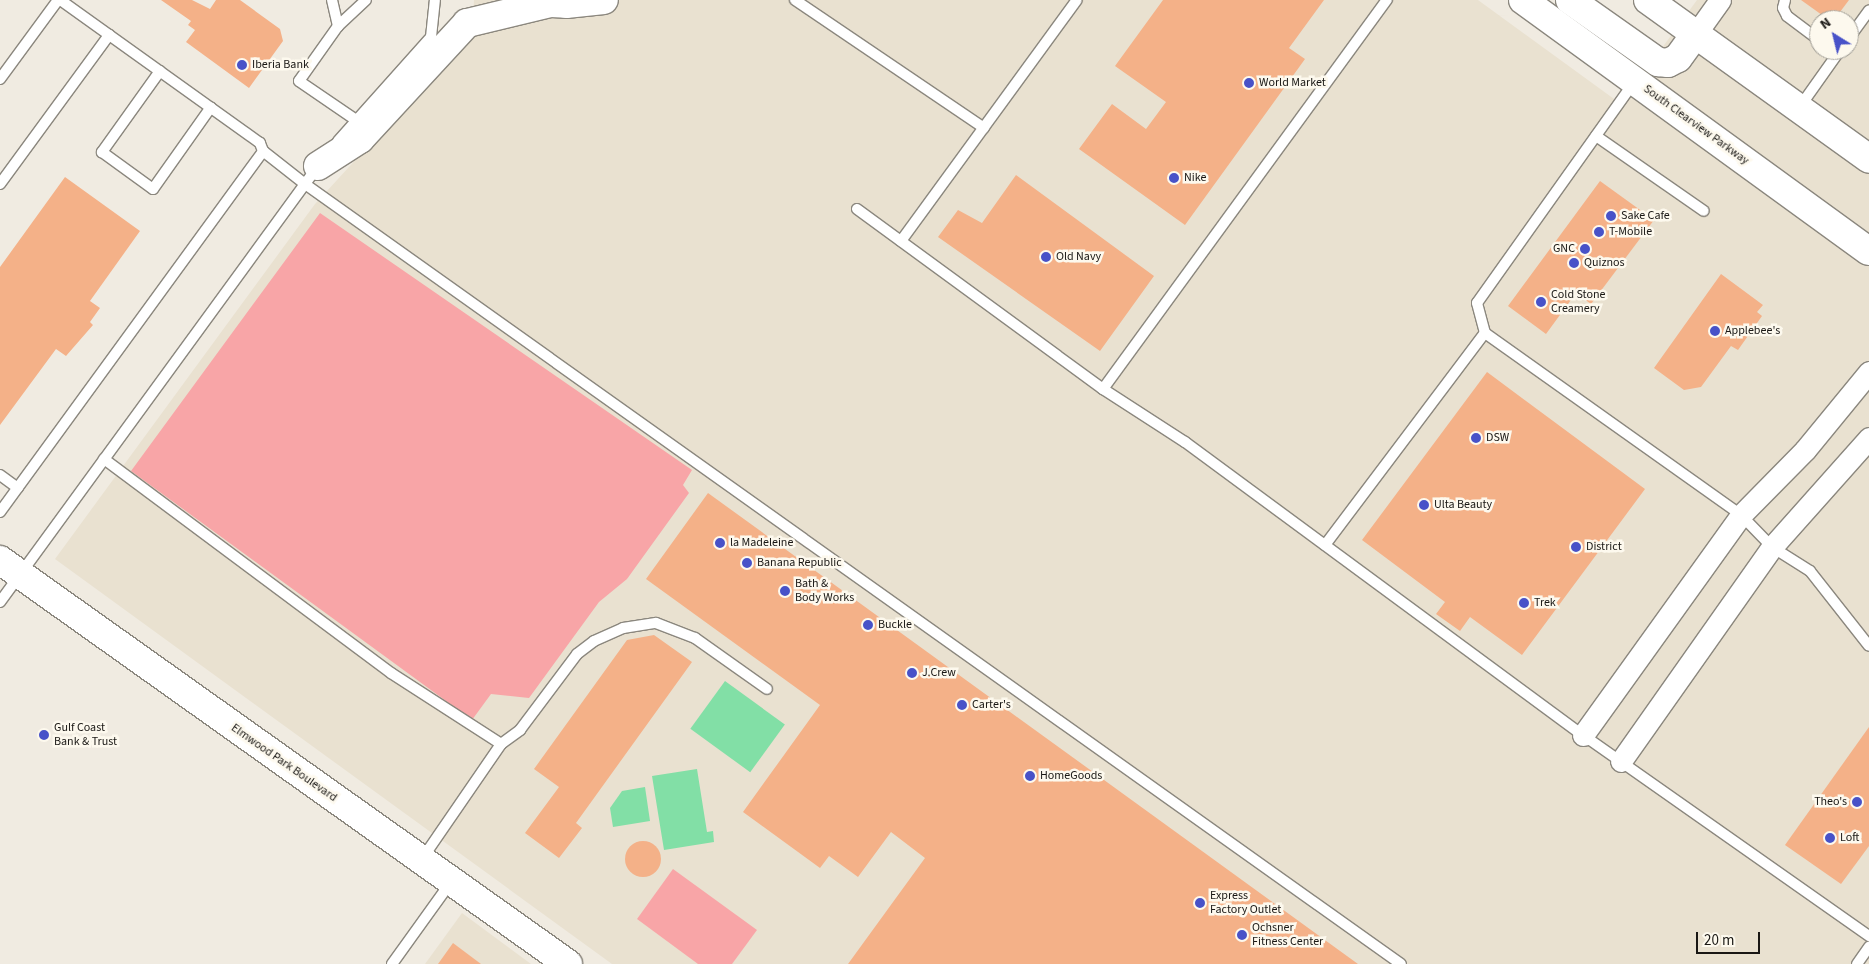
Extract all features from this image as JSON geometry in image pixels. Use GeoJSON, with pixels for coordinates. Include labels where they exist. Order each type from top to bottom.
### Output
{"type":"FeatureCollection","features":[{"type":"Feature","properties":{"kind":"main road"},"geometry":{"type":"LineString","coordinates":[[508,0],[550,3],[604,0]]}},
{"type":"Feature","properties":{"kind":"main road","name":"South Clearview Parkway"},"geometry":{"type":"LineString","coordinates":[[1523,0],[1869,251]]}},
{"type":"Feature","properties":{"kind":"main road"},"geometry":{"type":"LineString","coordinates":[[1570,0],[1658,62],[1668,63],[1678,58],[1695,35]]}},
{"type":"Feature","properties":{"kind":"main road"},"geometry":{"type":"LineString","coordinates":[[1648,0],[1869,159]]}},
{"type":"Feature","properties":{"kind":"main road"},"geometry":{"type":"LineString","coordinates":[[311,175],[360,139],[467,23],[550,3]]}},
{"type":"Feature","properties":{"kind":"main road","name":"Elmwood Park Boulevard"},"geometry":{"type":"LineString","coordinates":[[10,568],[568,964]]}},
{"type":"Feature","properties":{"kind":"street"},"geometry":{"type":"LineString","coordinates":[[1695,35],[1720,0]]}},
{"type":"Feature","properties":{"kind":"street"},"geometry":{"type":"LineString","coordinates":[[1583,735],[1741,515],[1804,450],[1869,372]]}},
{"type":"Feature","properties":{"kind":"street"},"geometry":{"type":"LineString","coordinates":[[1621,761],[1772,547],[1869,438]]}},
{"type":"Feature","properties":{"kind":"lane"},"geometry":{"type":"LineString","coordinates":[[0,79],[59,0],[211,107],[260,143],[264,150],[311,175],[1401,964]]}},
{"type":"Feature","properties":{"kind":"lane"},"geometry":{"type":"LineString","coordinates":[[332,0],[338,26]]}},
{"type":"Feature","properties":{"kind":"lane"},"geometry":{"type":"LineString","coordinates":[[356,120],[299,82],[338,26],[366,0]]}},
{"type":"Feature","properties":{"kind":"lane"},"geometry":{"type":"LineString","coordinates":[[0,602],[10,568],[104,459],[311,175],[356,120],[431,38],[435,0]]}},
{"type":"Feature","properties":{"kind":"lane"},"geometry":{"type":"LineString","coordinates":[[795,0],[984,128]]}},
{"type":"Feature","properties":{"kind":"lane"},"geometry":{"type":"LineString","coordinates":[[901,241],[1077,0]]}},
{"type":"Feature","properties":{"kind":"lane"},"geometry":{"type":"LineString","coordinates":[[1103,389],[1187,270],[1387,0]]}},
{"type":"Feature","properties":{"kind":"lane"},"geometry":{"type":"LineString","coordinates":[[1785,0],[1783,8],[1787,16],[1809,32]]}},
{"type":"Feature","properties":{"kind":"lane"},"geometry":{"type":"LineString","coordinates":[[1859,24],[1869,10]]}},
{"type":"Feature","properties":{"kind":"lane"},"geometry":{"type":"LineString","coordinates":[[0,184],[109,35]]}},
{"type":"Feature","properties":{"kind":"lane"},"geometry":{"type":"LineString","coordinates":[[1799,109],[1830,60]]}},
{"type":"Feature","properties":{"kind":"lane"},"geometry":{"type":"LineString","coordinates":[[160,71],[102,152],[153,189],[211,107]]}},
{"type":"Feature","properties":{"kind":"lane"},"geometry":{"type":"LineString","coordinates":[[1635,81],[1477,303],[1485,334],[1741,515],[1772,547],[1810,571],[1869,646]]}},
{"type":"Feature","properties":{"kind":"lane"},"geometry":{"type":"LineString","coordinates":[[1596,136],[1704,211]]}},
{"type":"Feature","properties":{"kind":"lane"},"geometry":{"type":"LineString","coordinates":[[0,512],[264,150]]}},
{"type":"Feature","properties":{"kind":"lane"},"geometry":{"type":"LineString","coordinates":[[857,209],[1103,389],[1185,442],[1583,735],[1869,936]]}},
{"type":"Feature","properties":{"kind":"lane"},"geometry":{"type":"LineString","coordinates":[[1325,545],[1485,334]]}},
{"type":"Feature","properties":{"kind":"lane"},"geometry":{"type":"LineString","coordinates":[[104,459],[391,673],[501,744]]}},
{"type":"Feature","properties":{"kind":"lane"},"geometry":{"type":"LineString","coordinates":[[0,475],[18,488]]}},
{"type":"Feature","properties":{"kind":"lane"},"geometry":{"type":"LineString","coordinates":[[421,860],[501,744],[520,730],[577,654],[594,641],[623,628],[656,623],[695,638],[767,689]]}},
{"type":"Feature","properties":{"kind":"lane"},"geometry":{"type":"LineString","coordinates":[[392,964],[452,882]]}},
{"type":"Feature","properties":{"kind":"lane"},"geometry":{"type":"LineString","coordinates":[[1857,964],[1869,947]]}},
{"type":"Feature","properties":{"kind":"shaded area"},"geometry":{"type":"Polygon","coordinates":[[[474,0],[1478,0],[1621,104],[1697,0],[1869,0],[1869,964],[612,964],[55,559],[315,204],[472,33],[474,0]]]}},
{"type":"Feature","properties":{"kind":"shaded area"},"geometry":{"type":"Polygon","coordinates":[[[320,213],[692,470],[683,485],[689,493],[627,579],[599,602],[529,698],[491,694],[472,720],[131,471],[320,213]]]}},
{"type":"Feature","properties":{"kind":"shaded area"},"geometry":{"type":"Polygon","coordinates":[[[725,681],[785,724],[750,772],[690,729],[725,681]]]}},
{"type":"Feature","properties":{"kind":"shaded area"},"geometry":{"type":"Polygon","coordinates":[[[697,769],[707,832],[713,831],[714,842],[664,850],[652,776],[697,769]]]}},
{"type":"Feature","properties":{"kind":"shaded area"},"geometry":{"type":"Polygon","coordinates":[[[645,787],[650,821],[613,827],[610,808],[622,791],[645,787]]]}},
{"type":"Feature","properties":{"kind":"shaded area"},"geometry":{"type":"Polygon","coordinates":[[[673,869],[757,930],[732,964],[698,964],[637,919],[673,869]]]}},
{"type":"Feature","properties":{"kind":"shaded area"},"geometry":{"type":"Polygon","coordinates":[[[462,913],[531,964],[425,964],[462,913]]]}},
{"type":"Feature","properties":{"kind":"building","name":"Iberia Bank"},"geometry":{"type":"Polygon","coordinates":[[[161,0],[192,0],[210,9],[216,0],[240,0],[280,29],[283,41],[249,88],[186,42],[195,30],[188,25],[191,21],[161,0]]]}},
{"type":"Feature","properties":{"kind":"building"},"geometry":{"type":"Polygon","coordinates":[[[1163,0],[1324,0],[1289,48],[1305,59],[1185,225],[1079,149],[1112,104],[1146,129],[1166,102],[1115,66],[1163,0]]]}},
{"type":"Feature","properties":{"kind":"building"},"geometry":{"type":"Polygon","coordinates":[[[1801,0],[1849,0],[1842,10],[1815,10],[1801,0]]]}},
{"type":"Feature","properties":{"kind":"building","name":"Old Navy"},"geometry":{"type":"Polygon","coordinates":[[[1016,175],[1154,276],[1100,351],[938,237],[958,210],[982,223],[1016,175]]]}},
{"type":"Feature","properties":{"kind":"building"},"geometry":{"type":"Polygon","coordinates":[[[65,177],[140,231],[90,301],[100,308],[90,322],[93,325],[66,356],[56,349],[0,425],[0,267],[65,177]]]}},
{"type":"Feature","properties":{"kind":"building"},"geometry":{"type":"Polygon","coordinates":[[[1600,181],[1654,220],[1591,304],[1576,293],[1546,334],[1508,306],[1600,181]]]}},
{"type":"Feature","properties":{"kind":"building","name":"Applebee's"},"geometry":{"type":"Polygon","coordinates":[[[1721,274],[1763,305],[1757,312],[1762,316],[1738,350],[1731,346],[1701,387],[1684,390],[1654,368],[1721,274]]]}},
{"type":"Feature","properties":{"kind":"building"},"geometry":{"type":"Polygon","coordinates":[[[1487,372],[1645,489],[1522,655],[1470,617],[1460,631],[1436,614],[1445,602],[1362,540],[1487,372]]]}},
{"type":"Feature","properties":{"kind":"building"},"geometry":{"type":"Polygon","coordinates":[[[708,493],[1358,964],[848,964],[925,858],[891,832],[858,877],[829,856],[820,868],[743,812],[820,705],[646,579],[708,493]]]}},
{"type":"Feature","properties":{"kind":"building"},"geometry":{"type":"Polygon","coordinates":[[[654,635],[692,662],[576,823],[582,828],[559,858],[525,833],[559,787],[534,769],[627,640],[654,635]]]}},
{"type":"Feature","properties":{"kind":"building"},"geometry":{"type":"Polygon","coordinates":[[[1869,727],[1869,846],[1841,884],[1785,845],[1869,727]]]}},
{"type":"Feature","properties":{"kind":"building"},"geometry":{"type":"Polygon","coordinates":[[[643,841],[655,847],[661,859],[655,871],[643,877],[631,871],[625,859],[631,847],[643,841]]]}},
{"type":"Feature","properties":{"kind":"building"},"geometry":{"type":"Polygon","coordinates":[[[453,943],[481,964],[438,964],[453,943]]]}},
{"type":"Feature","properties":{"kind":"place","name":"Iberia Bank"},"geometry":{"type":"Point","coordinates":[242,65]}},
{"type":"Feature","properties":{"kind":"place","name":"World Market"},"geometry":{"type":"Point","coordinates":[1249,83]}},
{"type":"Feature","properties":{"kind":"place","name":"Nike"},"geometry":{"type":"Point","coordinates":[1174,178]}},
{"type":"Feature","properties":{"kind":"place","name":"Sake Cafe"},"geometry":{"type":"Point","coordinates":[1611,216]}},
{"type":"Feature","properties":{"kind":"place","name":"T-Mobile"},"geometry":{"type":"Point","coordinates":[1599,232]}},
{"type":"Feature","properties":{"kind":"place","name":"GNC"},"geometry":{"type":"Point","coordinates":[1585,249]}},
{"type":"Feature","properties":{"kind":"place","name":"Old Navy"},"geometry":{"type":"Point","coordinates":[1046,257]}},
{"type":"Feature","properties":{"kind":"place","name":"Quiznos"},"geometry":{"type":"Point","coordinates":[1574,263]}},
{"type":"Feature","properties":{"kind":"place","name":"Cold Stone Creamery"},"geometry":{"type":"Point","coordinates":[1541,302]}},
{"type":"Feature","properties":{"kind":"place","name":"Applebee's"},"geometry":{"type":"Point","coordinates":[1715,331]}},
{"type":"Feature","properties":{"kind":"place","name":"DSW"},"geometry":{"type":"Point","coordinates":[1476,438]}},
{"type":"Feature","properties":{"kind":"place","name":"Ulta Beauty"},"geometry":{"type":"Point","coordinates":[1424,505]}},
{"type":"Feature","properties":{"kind":"place","name":"la Madeleine"},"geometry":{"type":"Point","coordinates":[720,543]}},
{"type":"Feature","properties":{"kind":"place","name":"District"},"geometry":{"type":"Point","coordinates":[1576,547]}},
{"type":"Feature","properties":{"kind":"place","name":"Banana Republic"},"geometry":{"type":"Point","coordinates":[747,563]}},
{"type":"Feature","properties":{"kind":"place","name":"Bath & Body Works"},"geometry":{"type":"Point","coordinates":[785,591]}},
{"type":"Feature","properties":{"kind":"place","name":"Trek"},"geometry":{"type":"Point","coordinates":[1524,603]}},
{"type":"Feature","properties":{"kind":"place","name":"Buckle"},"geometry":{"type":"Point","coordinates":[868,625]}},
{"type":"Feature","properties":{"kind":"place","name":"J.Crew"},"geometry":{"type":"Point","coordinates":[912,673]}},
{"type":"Feature","properties":{"kind":"place","name":"Carter's"},"geometry":{"type":"Point","coordinates":[962,705]}},
{"type":"Feature","properties":{"kind":"place","name":"Gulf Coast Bank & Trust"},"geometry":{"type":"Point","coordinates":[44,735]}},
{"type":"Feature","properties":{"kind":"place","name":"HomeGoods"},"geometry":{"type":"Point","coordinates":[1030,776]}},
{"type":"Feature","properties":{"kind":"place","name":"Theo's"},"geometry":{"type":"Point","coordinates":[1857,802]}},
{"type":"Feature","properties":{"kind":"place","name":"Loft"},"geometry":{"type":"Point","coordinates":[1830,838]}},
{"type":"Feature","properties":{"kind":"place","name":"Express Factory Outlet"},"geometry":{"type":"Point","coordinates":[1200,903]}},
{"type":"Feature","properties":{"kind":"place","name":"Ochsner Fitness Center"},"geometry":{"type":"Point","coordinates":[1242,935]}}]}
